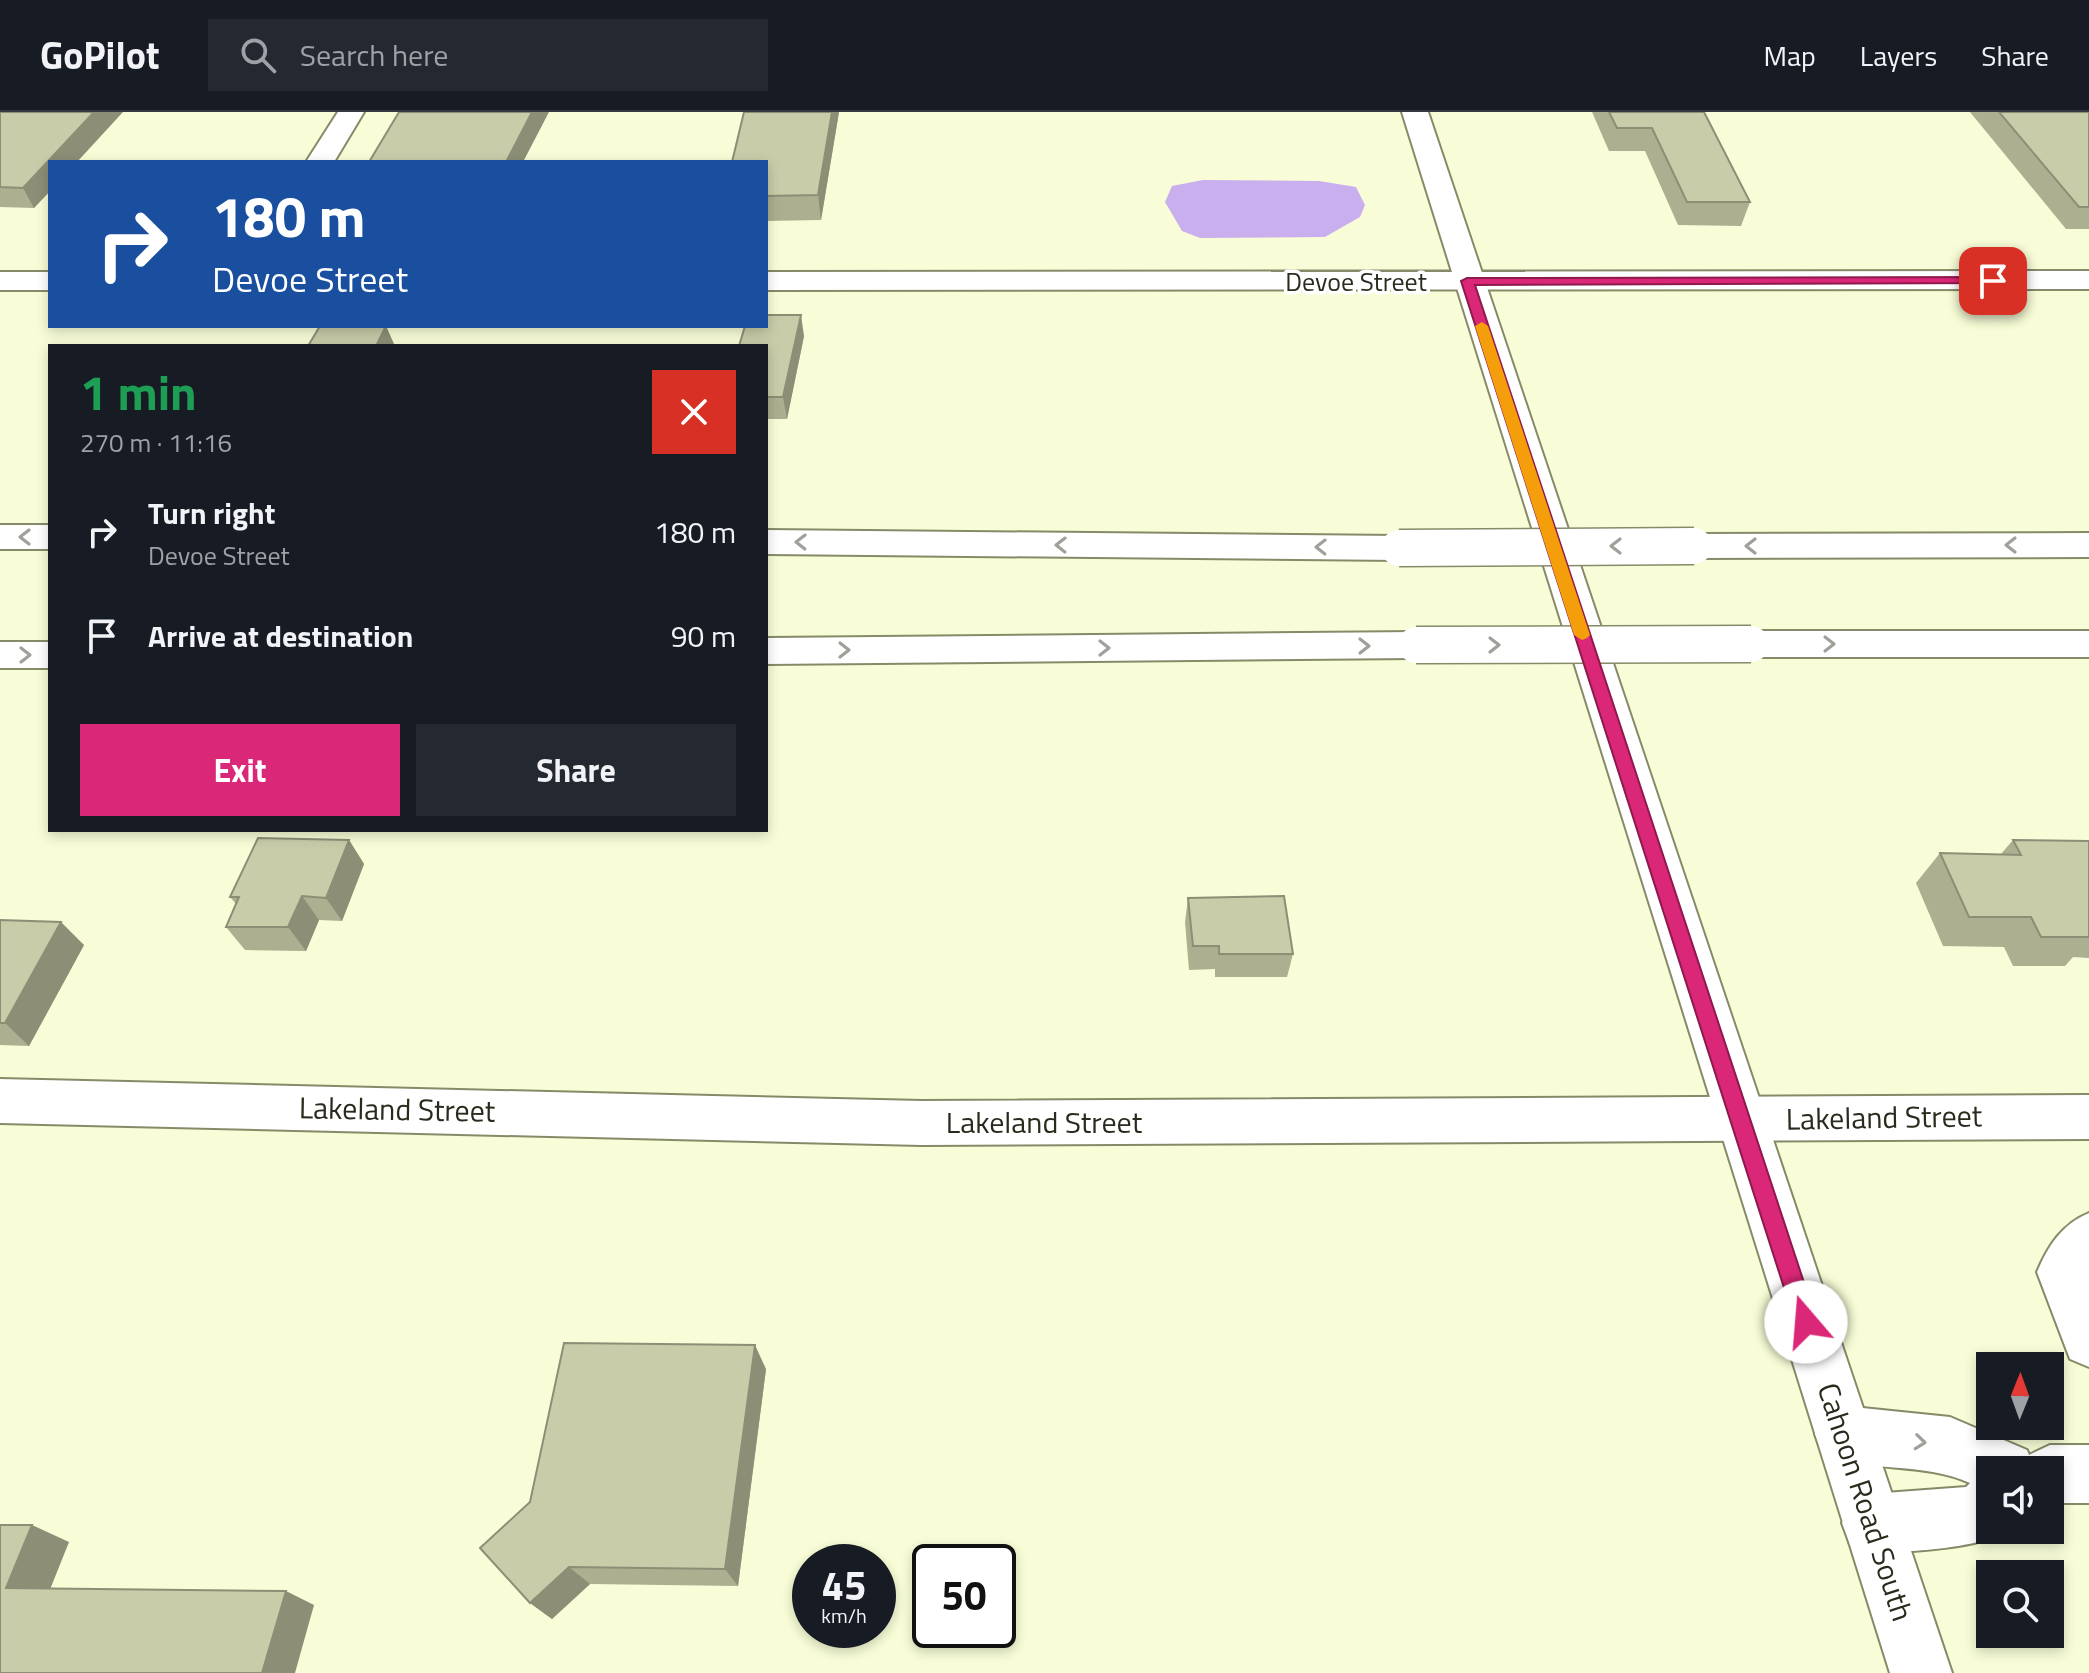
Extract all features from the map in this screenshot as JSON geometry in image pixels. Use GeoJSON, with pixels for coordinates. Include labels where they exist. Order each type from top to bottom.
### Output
{"type":"FeatureCollection","features":[{"type":"Feature","properties":{"kind":"main road"},"geometry":{"type":"LineString","coordinates":[[321,160],[351,112]]}},
{"type":"Feature","properties":{"kind":"main road","name":"Cahoon Road South"},"geometry":{"type":"LineString","coordinates":[[1416,115],[1467,281],[1921,1673]]}},
{"type":"Feature","properties":{"kind":"main road","name":"Devoe Street"},"geometry":{"type":"LineString","coordinates":[[768,281],[2089,280]]}},
{"type":"Feature","properties":{"kind":"main road"},"geometry":{"type":"LineString","coordinates":[[0,281],[48,281]]}},
{"type":"Feature","properties":{"kind":"main road"},"geometry":{"type":"LineString","coordinates":[[0,537],[48,537]]}},
{"type":"Feature","properties":{"kind":"main road"},"geometry":{"type":"LineString","coordinates":[[768,542],[1399,548],[2089,545]]}},
{"type":"Feature","properties":{"kind":"main road"},"geometry":{"type":"LineString","coordinates":[[768,651],[1416,645],[2089,644]]}},
{"type":"Feature","properties":{"kind":"main road"},"geometry":{"type":"LineString","coordinates":[[0,655],[48,655]]}},
{"type":"Feature","properties":{"kind":"main road","name":"Lakeland Street"},"geometry":{"type":"LineString","coordinates":[[0,1101],[922,1123],[2089,1117]]}},
{"type":"Feature","properties":{"kind":"main road"},"geometry":{"type":"LineString","coordinates":[[2089,1238],[2063,1272],[2089,1340]]}},
{"type":"Feature","properties":{"kind":"main road"},"geometry":{"type":"LineString","coordinates":[[1843,1434],[1950,1445],[1976,1456]]}},
{"type":"Feature","properties":{"kind":"main road"},"geometry":{"type":"LineString","coordinates":[[2064,1474],[2089,1474]]}},
{"type":"Feature","properties":{"kind":"main road"},"geometry":{"type":"LineString","coordinates":[[1871,1523],[1976,1515]]}},
{"type":"Feature","properties":{"kind":"shaded area"},"geometry":{"type":"Polygon","coordinates":[[[1203,180],[1319,181],[1356,187],[1365,205],[1360,217],[1325,237],[1200,238],[1182,231],[1165,202],[1172,186],[1203,180]]]}},
{"type":"Feature","properties":{"kind":"building"},"geometry":{"type":"Polygon","coordinates":[[[0,112],[94,112],[23,188],[0,187],[0,112]]]}},
{"type":"Feature","properties":{"kind":"building"},"geometry":{"type":"Polygon","coordinates":[[[399,112],[532,112],[507,160],[370,160],[399,112]]]}},
{"type":"Feature","properties":{"kind":"building"},"geometry":{"type":"Polygon","coordinates":[[[744,112],[832,112],[818,195],[768,196],[768,160],[732,160],[744,112]]]}},
{"type":"Feature","properties":{"kind":"building"},"geometry":{"type":"Polygon","coordinates":[[[1609,112],[1704,112],[1750,202],[1687,202],[1652,128],[1617,128],[1609,112]]]}},
{"type":"Feature","properties":{"kind":"building"},"geometry":{"type":"Polygon","coordinates":[[[1999,112],[2089,112],[2089,207],[2079,207],[1999,112]]]}},
{"type":"Feature","properties":{"kind":"building"},"geometry":{"type":"Polygon","coordinates":[[[768,315],[801,315],[783,397],[768,397],[768,344],[740,344],[744,328],[768,328],[768,315]]]}},
{"type":"Feature","properties":{"kind":"building"},"geometry":{"type":"Polygon","coordinates":[[[319,328],[385,328],[377,344],[309,344],[319,328]]]}},
{"type":"Feature","properties":{"kind":"building"},"geometry":{"type":"Polygon","coordinates":[[[258,838],[349,840],[326,898],[302,896],[288,927],[226,927],[239,897],[230,897],[258,838]]]}},
{"type":"Feature","properties":{"kind":"building"},"geometry":{"type":"Polygon","coordinates":[[[2013,840],[2089,841],[2089,937],[2041,937],[2031,917],[1969,917],[1940,853],[2021,855],[2013,840]]]}},
{"type":"Feature","properties":{"kind":"building"},"geometry":{"type":"Polygon","coordinates":[[[1284,896],[1293,954],[1219,954],[1219,946],[1193,946],[1188,898],[1284,896]]]}},
{"type":"Feature","properties":{"kind":"building"},"geometry":{"type":"Polygon","coordinates":[[[0,920],[61,922],[5,1023],[0,1023],[0,920]]]}},
{"type":"Feature","properties":{"kind":"building"},"geometry":{"type":"Polygon","coordinates":[[[564,1343],[755,1345],[725,1569],[569,1567],[530,1603],[480,1548],[530,1502],[564,1343]]]}},
{"type":"Feature","properties":{"kind":"building"},"geometry":{"type":"Polygon","coordinates":[[[0,1525],[32,1525],[6,1588],[286,1591],[262,1673],[0,1673],[0,1525]]]}},
{"type":"Feature","properties":{"kind":"slow traffic"},"geometry":{"type":"LineString","coordinates":[[1482,326],[1582,635]]}},
{"type":"Feature","properties":{"kind":"route"},"geometry":{"type":"LineString","coordinates":[[1806,1322],[1467,281],[1993,281]]}}]}
